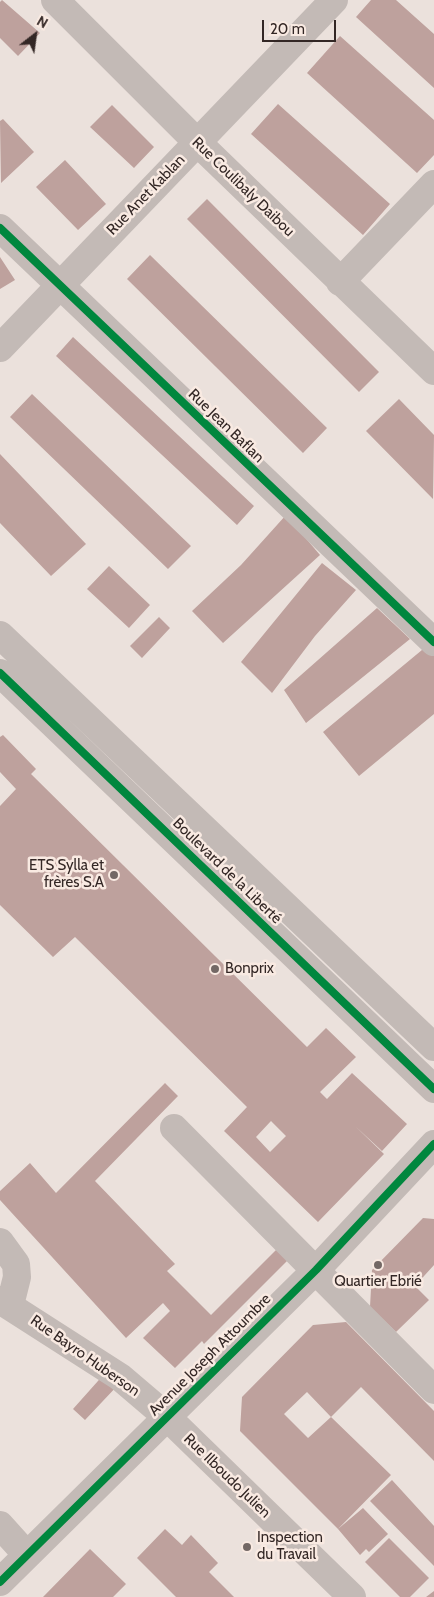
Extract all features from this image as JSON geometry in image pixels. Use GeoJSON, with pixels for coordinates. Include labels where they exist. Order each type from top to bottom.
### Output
{"type":"FeatureCollection","features":[{"type":"Feature","properties":{"kind":"street","name":"Rue Coulibaly Daibou"},"geometry":{"type":"LineString","coordinates":[[55,0],[340,282],[434,371]]}},
{"type":"Feature","properties":{"kind":"street","name":"Rue Anet Kablan"},"geometry":{"type":"LineString","coordinates":[[0,348],[334,0]]}},
{"type":"Feature","properties":{"kind":"street"},"geometry":{"type":"LineString","coordinates":[[340,282],[434,184]]}},
{"type":"Feature","properties":{"kind":"street","name":"Rue Jean Baflan"},"geometry":{"type":"LineString","coordinates":[[0,228],[434,642]]}},
{"type":"Feature","properties":{"kind":"street","name":"Boulevard de la Liberté"},"geometry":{"type":"LineString","coordinates":[[0,635],[434,1047]]}},
{"type":"Feature","properties":{"kind":"street","name":"Boulevard de la Liberté"},"geometry":{"type":"LineString","coordinates":[[0,673],[434,1089]]}},
{"type":"Feature","properties":{"kind":"street"},"geometry":{"type":"LineString","coordinates":[[174,1128],[434,1390]]}},
{"type":"Feature","properties":{"kind":"street","name":"Avenue Joseph Attoumbre"},"geometry":{"type":"LineString","coordinates":[[0,1582],[316,1270],[434,1144]]}},
{"type":"Feature","properties":{"kind":"street"},"geometry":{"type":"LineString","coordinates":[[0,1242],[16,1264],[17,1277],[5,1302]]}},
{"type":"Feature","properties":{"kind":"street","name":"Rue Bayro Huberson"},"geometry":{"type":"LineString","coordinates":[[5,1302],[120,1377],[167,1417]]}},
{"type":"Feature","properties":{"kind":"street","name":"Rue Ilboudo Julien"},"geometry":{"type":"LineString","coordinates":[[167,1417],[352,1597]]}},
{"type":"Feature","properties":{"kind":"street"},"geometry":{"type":"LineString","coordinates":[[0,1525],[27,1555]]}},
{"type":"Feature","properties":{"kind":"building"},"geometry":{"type":"Polygon","coordinates":[[[2,0],[40,33],[18,56],[0,38],[0,2],[2,0]]]}},
{"type":"Feature","properties":{"kind":"building"},"geometry":{"type":"Polygon","coordinates":[[[371,0],[396,0],[434,34],[434,88],[356,17],[371,0]]]}},
{"type":"Feature","properties":{"kind":"building"},"geometry":{"type":"Polygon","coordinates":[[[340,36],[434,120],[434,155],[417,173],[307,73],[340,36]]]}},
{"type":"Feature","properties":{"kind":"building"},"geometry":{"type":"Polygon","coordinates":[[[278,104],[390,204],[363,235],[251,134],[278,104]]]}},
{"type":"Feature","properties":{"kind":"building"},"geometry":{"type":"Polygon","coordinates":[[[112,105],[154,147],[134,168],[90,127],[112,105]]]}},
{"type":"Feature","properties":{"kind":"building"},"geometry":{"type":"Polygon","coordinates":[[[3,119],[34,152],[1,183],[0,121],[3,119]]]}},
{"type":"Feature","properties":{"kind":"building"},"geometry":{"type":"Polygon","coordinates":[[[65,160],[106,204],[78,230],[36,187],[65,160]]]}},
{"type":"Feature","properties":{"kind":"building"},"geometry":{"type":"Polygon","coordinates":[[[207,199],[379,372],[359,392],[187,219],[207,199]]]}},
{"type":"Feature","properties":{"kind":"building"},"geometry":{"type":"Polygon","coordinates":[[[150,255],[327,428],[303,453],[127,279],[150,255]]]}},
{"type":"Feature","properties":{"kind":"building"},"geometry":{"type":"Polygon","coordinates":[[[0,257],[15,280],[0,289],[0,257]]]}},
{"type":"Feature","properties":{"kind":"building"},"geometry":{"type":"Polygon","coordinates":[[[73,337],[254,506],[237,525],[56,356],[73,337]]]}},
{"type":"Feature","properties":{"kind":"building"},"geometry":{"type":"Polygon","coordinates":[[[32,394],[191,546],[168,569],[10,417],[32,394]]]}},
{"type":"Feature","properties":{"kind":"building"},"geometry":{"type":"Polygon","coordinates":[[[399,399],[434,435],[433,499],[366,431],[399,399]]]}},
{"type":"Feature","properties":{"kind":"building"},"geometry":{"type":"Polygon","coordinates":[[[0,454],[86,544],[51,576],[0,523],[0,454]]]}},
{"type":"Feature","properties":{"kind":"building"},"geometry":{"type":"Polygon","coordinates":[[[286,515],[320,555],[223,643],[192,611],[241,565],[286,515]]]}},
{"type":"Feature","properties":{"kind":"building"},"geometry":{"type":"Polygon","coordinates":[[[322,563],[356,590],[315,636],[272,693],[241,662],[322,563]]]}},
{"type":"Feature","properties":{"kind":"building"},"geometry":{"type":"Polygon","coordinates":[[[109,566],[150,605],[129,628],[87,589],[109,566]]]}},
{"type":"Feature","properties":{"kind":"building"},"geometry":{"type":"Polygon","coordinates":[[[377,608],[410,639],[306,723],[284,690],[377,608]]]}},
{"type":"Feature","properties":{"kind":"building"},"geometry":{"type":"Polygon","coordinates":[[[159,617],[170,628],[142,658],[130,646],[159,617]]]}},
{"type":"Feature","properties":{"kind":"building"},"geometry":{"type":"Polygon","coordinates":[[[428,645],[434,653],[434,714],[359,776],[323,732],[428,645]]]}},
{"type":"Feature","properties":{"kind":"building"},"geometry":{"type":"Polygon","coordinates":[[[3,735],[36,769],[31,774],[307,1047],[326,1028],[356,1057],[320,1092],[327,1099],[352,1073],[407,1124],[382,1151],[355,1126],[384,1154],[318,1222],[224,1131],[247,1107],[75,937],[53,957],[0,905],[0,806],[16,789],[0,772],[0,737],[3,735]],[[271,1121],[256,1137],[270,1152],[286,1136],[271,1121]]]}},
{"type":"Feature","properties":{"kind":"building"},"geometry":{"type":"Polygon","coordinates":[[[165,1083],[178,1096],[95,1181],[175,1264],[167,1271],[211,1315],[280,1246],[291,1257],[204,1344],[202,1341],[175,1368],[143,1338],[170,1311],[163,1303],[126,1338],[0,1200],[0,1191],[30,1163],[56,1193],[165,1083]]]}},
{"type":"Feature","properties":{"kind":"building"},"geometry":{"type":"Polygon","coordinates":[[[423,1218],[434,1219],[434,1265],[415,1286],[429,1300],[396,1332],[370,1307],[372,1270],[423,1218]]]}},
{"type":"Feature","properties":{"kind":"building"},"geometry":{"type":"Polygon","coordinates":[[[346,1322],[434,1411],[434,1461],[361,1387],[331,1417],[391,1475],[338,1529],[240,1431],[242,1397],[313,1325],[346,1322]],[[307,1392],[284,1414],[308,1438],[331,1417],[307,1392]]]}},
{"type":"Feature","properties":{"kind":"building"},"geometry":{"type":"Polygon","coordinates":[[[106,1372],[119,1384],[85,1420],[73,1409],[106,1372]]]}},
{"type":"Feature","properties":{"kind":"building"},"geometry":{"type":"Polygon","coordinates":[[[392,1480],[434,1526],[434,1566],[370,1501],[392,1480]]]}},
{"type":"Feature","properties":{"kind":"building"},"geometry":{"type":"Polygon","coordinates":[[[363,1508],[388,1534],[369,1552],[366,1549],[360,1555],[338,1529],[363,1508]]]}},
{"type":"Feature","properties":{"kind":"building"},"geometry":{"type":"Polygon","coordinates":[[[165,1529],[182,1545],[191,1535],[218,1563],[209,1572],[234,1597],[176,1597],[137,1558],[165,1529]]]}},
{"type":"Feature","properties":{"kind":"building"},"geometry":{"type":"Polygon","coordinates":[[[389,1538],[429,1578],[410,1597],[400,1597],[365,1562],[389,1538]]]}},
{"type":"Feature","properties":{"kind":"building"},"geometry":{"type":"Polygon","coordinates":[[[90,1549],[126,1584],[113,1597],[43,1597],[90,1549]]]}},
{"type":"Feature","properties":{"kind":"building"},"geometry":{"type":"Polygon","coordinates":[[[434,1591],[434,1597],[426,1597],[434,1591]]]}},
{"type":"Feature","properties":{"kind":"cycle path"},"geometry":{"type":"LineString","coordinates":[[0,228],[434,642]]}},
{"type":"Feature","properties":{"kind":"cycle path"},"geometry":{"type":"LineString","coordinates":[[0,673],[434,1089]]}},
{"type":"Feature","properties":{"kind":"cycle path"},"geometry":{"type":"LineString","coordinates":[[0,1582],[316,1270],[434,1144]]}},
{"type":"Feature","properties":{"kind":"place","name":"ETS Sylla et frères S.A"},"geometry":{"type":"Point","coordinates":[114,875]}},
{"type":"Feature","properties":{"kind":"place","name":"Bonprix"},"geometry":{"type":"Point","coordinates":[215,969]}},
{"type":"Feature","properties":{"kind":"place","name":"Quartier Ebrié"},"geometry":{"type":"Point","coordinates":[378,1265]}},
{"type":"Feature","properties":{"kind":"place","name":"Inspection du Travail"},"geometry":{"type":"Point","coordinates":[247,1547]}}]}
